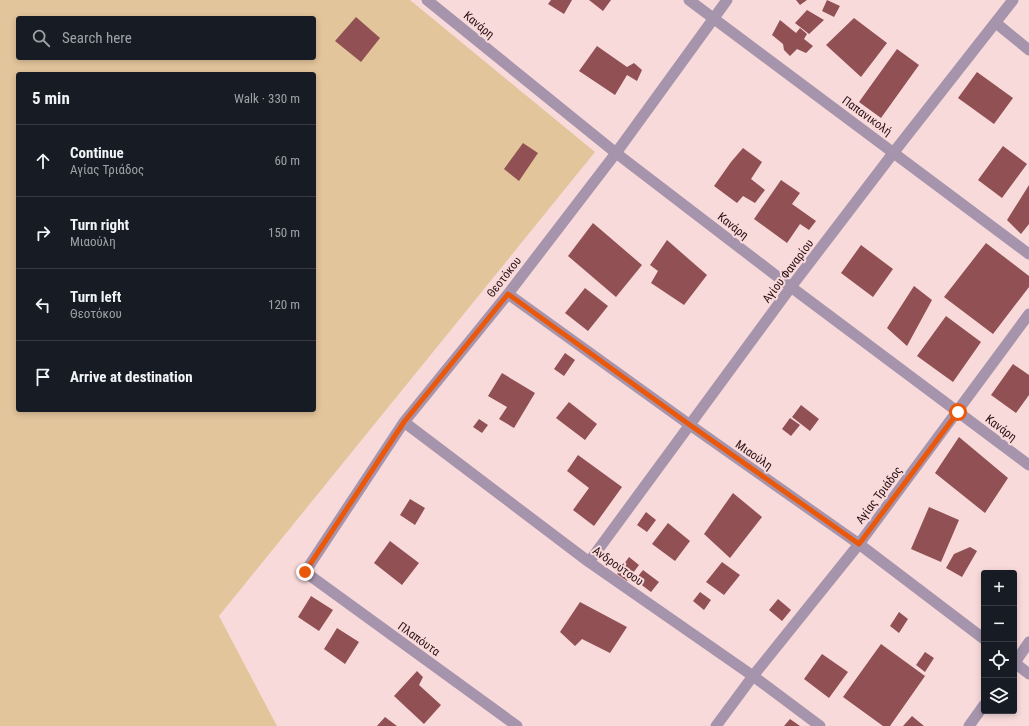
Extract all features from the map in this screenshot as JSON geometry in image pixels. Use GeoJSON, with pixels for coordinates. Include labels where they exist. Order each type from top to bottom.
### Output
{"type":"FeatureCollection","features":[{"type":"Feature","properties":{"kind":"street","name":"Κανάρη"},"geometry":{"type":"LineString","coordinates":[[427,0],[616,153],[791,287],[1029,465]]}},
{"type":"Feature","properties":{"kind":"street","name":"Παπανικολή"},"geometry":{"type":"LineString","coordinates":[[689,0],[1029,254]]}},
{"type":"Feature","properties":{"kind":"street","name":"Θεοτόκου"},"geometry":{"type":"LineString","coordinates":[[305,572],[404,422],[508,294],[616,153],[713,18],[728,0]]}},
{"type":"Feature","properties":{"kind":"street","name":"Αγίου Φαναρίου"},"geometry":{"type":"LineString","coordinates":[[589,562],[791,287],[1013,0]]}},
{"type":"Feature","properties":{"kind":"street"},"geometry":{"type":"LineString","coordinates":[[996,23],[1029,50]]}},
{"type":"Feature","properties":{"kind":"street","name":"Μιαούλη"},"geometry":{"type":"LineString","coordinates":[[508,294],[859,544],[981,637]]}},
{"type":"Feature","properties":{"kind":"street","name":"Αγίας Τριάδος"},"geometry":{"type":"LineString","coordinates":[[716,726],[753,676],[859,544],[1029,314]]}},
{"type":"Feature","properties":{"kind":"street","name":"Ανδρούτσου"},"geometry":{"type":"LineString","coordinates":[[404,422],[589,562],[753,676],[820,726]]}},
{"type":"Feature","properties":{"kind":"street","name":"Πλαπόυτα"},"geometry":{"type":"LineString","coordinates":[[305,572],[517,726]]}},
{"type":"Feature","properties":{"kind":"street"},"geometry":{"type":"LineString","coordinates":[[1017,659],[1029,642]]}},
{"type":"Feature","properties":{"kind":"street"},"geometry":{"type":"LineString","coordinates":[[1017,665],[1029,674]]}},
{"type":"Feature","properties":{"kind":"street"},"geometry":{"type":"LineString","coordinates":[[969,726],[981,709]]}},
{"type":"Feature","properties":{"kind":"shaded area"},"geometry":{"type":"Polygon","coordinates":[[[0,0],[410,0],[595,152],[219,616],[277,726],[0,726],[0,0]]]}},
{"type":"Feature","properties":{"kind":"building"},"geometry":{"type":"Polygon","coordinates":[[[551,0],[572,0],[564,14],[548,4],[551,0]]]}},
{"type":"Feature","properties":{"kind":"building"},"geometry":{"type":"Polygon","coordinates":[[[589,0],[611,0],[603,11],[589,0]]]}},
{"type":"Feature","properties":{"kind":"building"},"geometry":{"type":"Polygon","coordinates":[[[796,0],[807,0],[800,5],[796,0]]]}},
{"type":"Feature","properties":{"kind":"building"},"geometry":{"type":"Polygon","coordinates":[[[827,0],[840,6],[834,17],[822,11],[827,0]]]}},
{"type":"Feature","properties":{"kind":"building"},"geometry":{"type":"Polygon","coordinates":[[[807,10],[824,20],[809,34],[795,23],[807,10]]]}},
{"type":"Feature","properties":{"kind":"building"},"geometry":{"type":"Polygon","coordinates":[[[356,17],[380,38],[361,62],[335,41],[356,17]]]}},
{"type":"Feature","properties":{"kind":"building"},"geometry":{"type":"Polygon","coordinates":[[[854,18],[887,43],[861,77],[826,45],[854,18]]]}},
{"type":"Feature","properties":{"kind":"building"},"geometry":{"type":"Polygon","coordinates":[[[780,20],[796,33],[800,28],[807,34],[804,39],[813,46],[806,53],[797,49],[790,56],[784,50],[783,44],[772,35],[780,20]]]}},
{"type":"Feature","properties":{"kind":"building"},"geometry":{"type":"Polygon","coordinates":[[[597,46],[627,67],[634,63],[642,70],[637,81],[627,75],[615,95],[579,71],[597,46]]]}},
{"type":"Feature","properties":{"kind":"building"},"geometry":{"type":"Polygon","coordinates":[[[897,49],[919,65],[881,118],[859,102],[897,49]]]}},
{"type":"Feature","properties":{"kind":"building"},"geometry":{"type":"Polygon","coordinates":[[[977,72],[1013,98],[994,124],[958,98],[977,72]]]}},
{"type":"Feature","properties":{"kind":"building"},"geometry":{"type":"Polygon","coordinates":[[[523,143],[538,153],[519,181],[504,169],[523,143]]]}},
{"type":"Feature","properties":{"kind":"building"},"geometry":{"type":"Polygon","coordinates":[[[1003,146],[1027,164],[1002,198],[978,180],[1003,146]]]}},
{"type":"Feature","properties":{"kind":"building"},"geometry":{"type":"Polygon","coordinates":[[[743,148],[762,162],[751,179],[765,190],[755,203],[743,196],[737,203],[714,186],[743,148]]]}},
{"type":"Feature","properties":{"kind":"building"},"geometry":{"type":"Polygon","coordinates":[[[781,180],[800,193],[792,204],[816,221],[809,230],[800,224],[787,243],[754,219],[781,180]]]}},
{"type":"Feature","properties":{"kind":"building"},"geometry":{"type":"Polygon","coordinates":[[[1029,185],[1029,224],[1021,234],[1007,220],[1029,185]]]}},
{"type":"Feature","properties":{"kind":"building"},"geometry":{"type":"Polygon","coordinates":[[[593,223],[642,265],[616,297],[568,256],[593,223]]]}},
{"type":"Feature","properties":{"kind":"building"},"geometry":{"type":"Polygon","coordinates":[[[667,240],[707,275],[684,305],[651,283],[658,271],[650,265],[667,240]]]}},
{"type":"Feature","properties":{"kind":"building"},"geometry":{"type":"Polygon","coordinates":[[[986,243],[1029,276],[1029,287],[993,334],[944,297],[986,243]]]}},
{"type":"Feature","properties":{"kind":"building"},"geometry":{"type":"Polygon","coordinates":[[[861,245],[893,269],[873,297],[841,273],[861,245]]]}},
{"type":"Feature","properties":{"kind":"building"},"geometry":{"type":"Polygon","coordinates":[[[914,286],[932,300],[907,346],[887,328],[914,286]]]}},
{"type":"Feature","properties":{"kind":"building"},"geometry":{"type":"Polygon","coordinates":[[[585,288],[608,306],[588,331],[565,313],[585,288]]]}},
{"type":"Feature","properties":{"kind":"building"},"geometry":{"type":"Polygon","coordinates":[[[946,316],[981,342],[953,382],[917,356],[946,316]]]}},
{"type":"Feature","properties":{"kind":"building"},"geometry":{"type":"Polygon","coordinates":[[[565,353],[575,360],[564,376],[554,369],[565,353]]]}},
{"type":"Feature","properties":{"kind":"building"},"geometry":{"type":"Polygon","coordinates":[[[1013,364],[1029,375],[1029,395],[1016,413],[991,395],[1013,364]]]}},
{"type":"Feature","properties":{"kind":"building"},"geometry":{"type":"Polygon","coordinates":[[[502,373],[535,393],[514,428],[499,419],[507,407],[488,396],[502,373]]]}},
{"type":"Feature","properties":{"kind":"building"},"geometry":{"type":"Polygon","coordinates":[[[569,402],[597,424],[585,440],[556,418],[569,402]]]}},
{"type":"Feature","properties":{"kind":"building"},"geometry":{"type":"Polygon","coordinates":[[[801,405],[819,419],[810,431],[792,417],[801,405]]]}},
{"type":"Feature","properties":{"kind":"building"},"geometry":{"type":"Polygon","coordinates":[[[790,418],[800,425],[791,436],[782,429],[790,418]]]}},
{"type":"Feature","properties":{"kind":"building"},"geometry":{"type":"Polygon","coordinates":[[[479,419],[488,425],[482,433],[473,427],[479,419]]]}},
{"type":"Feature","properties":{"kind":"building"},"geometry":{"type":"Polygon","coordinates":[[[959,437],[1008,478],[985,513],[935,473],[959,437]]]}},
{"type":"Feature","properties":{"kind":"building"},"geometry":{"type":"Polygon","coordinates":[[[578,455],[622,487],[594,526],[573,510],[589,488],[567,471],[578,455]]]}},
{"type":"Feature","properties":{"kind":"building"},"geometry":{"type":"Polygon","coordinates":[[[733,493],[762,517],[730,558],[704,534],[733,493]]]}},
{"type":"Feature","properties":{"kind":"building"},"geometry":{"type":"Polygon","coordinates":[[[410,499],[425,508],[415,525],[400,515],[410,499]]]}},
{"type":"Feature","properties":{"kind":"building"},"geometry":{"type":"Polygon","coordinates":[[[929,507],[959,520],[941,562],[911,549],[929,507]]]}},
{"type":"Feature","properties":{"kind":"building"},"geometry":{"type":"Polygon","coordinates":[[[646,512],[656,520],[647,532],[637,525],[646,512]]]}},
{"type":"Feature","properties":{"kind":"building"},"geometry":{"type":"Polygon","coordinates":[[[668,523],[690,541],[675,561],[652,544],[668,523]]]}},
{"type":"Feature","properties":{"kind":"building"},"geometry":{"type":"Polygon","coordinates":[[[390,541],[419,563],[402,585],[374,563],[390,541]]]}},
{"type":"Feature","properties":{"kind":"building"},"geometry":{"type":"Polygon","coordinates":[[[970,547],[977,551],[962,577],[946,568],[954,554],[970,547]]]}},
{"type":"Feature","properties":{"kind":"building"},"geometry":{"type":"Polygon","coordinates":[[[629,557],[639,565],[627,581],[617,574],[629,557]]]}},
{"type":"Feature","properties":{"kind":"building"},"geometry":{"type":"Polygon","coordinates":[[[722,562],[740,575],[724,595],[706,582],[722,562]]]}},
{"type":"Feature","properties":{"kind":"building"},"geometry":{"type":"Polygon","coordinates":[[[643,570],[659,582],[651,592],[635,580],[643,570]]]}},
{"type":"Feature","properties":{"kind":"building"},"geometry":{"type":"Polygon","coordinates":[[[700,592],[711,600],[704,610],[693,601],[700,592]]]}},
{"type":"Feature","properties":{"kind":"building"},"geometry":{"type":"Polygon","coordinates":[[[311,596],[333,610],[319,631],[298,617],[311,596]]]}},
{"type":"Feature","properties":{"kind":"building"},"geometry":{"type":"Polygon","coordinates":[[[778,599],[791,610],[782,621],[769,610],[778,599]]]}},
{"type":"Feature","properties":{"kind":"building"},"geometry":{"type":"Polygon","coordinates":[[[580,602],[627,627],[610,653],[582,639],[575,646],[560,632],[580,602]]]}},
{"type":"Feature","properties":{"kind":"building"},"geometry":{"type":"Polygon","coordinates":[[[899,612],[908,619],[899,633],[890,626],[899,612]]]}},
{"type":"Feature","properties":{"kind":"building"},"geometry":{"type":"Polygon","coordinates":[[[337,628],[359,642],[345,664],[324,649],[337,628]]]}},
{"type":"Feature","properties":{"kind":"building"},"geometry":{"type":"Polygon","coordinates":[[[881,644],[925,676],[890,726],[883,726],[843,697],[881,644]]]}},
{"type":"Feature","properties":{"kind":"building"},"geometry":{"type":"Polygon","coordinates":[[[925,652],[934,658],[925,672],[916,665],[925,652]]]}},
{"type":"Feature","properties":{"kind":"building"},"geometry":{"type":"Polygon","coordinates":[[[822,654],[848,672],[829,698],[804,679],[822,654]]]}},
{"type":"Feature","properties":{"kind":"building"},"geometry":{"type":"Polygon","coordinates":[[[417,671],[423,677],[419,685],[441,705],[424,724],[394,696],[417,671]]]}},
{"type":"Feature","properties":{"kind":"building"},"geometry":{"type":"Polygon","coordinates":[[[912,716],[924,726],[903,726],[912,716]]]}},
{"type":"Feature","properties":{"kind":"building"},"geometry":{"type":"Polygon","coordinates":[[[385,717],[397,726],[377,726],[385,717]]]}},
{"type":"Feature","properties":{"kind":"building"},"geometry":{"type":"Polygon","coordinates":[[[790,719],[800,726],[784,726],[790,719]]]}},
{"type":"Feature","properties":{"kind":"route"},"geometry":{"type":"LineString","coordinates":[[305,572],[404,422],[508,294],[859,544],[958,412]]}}]}
